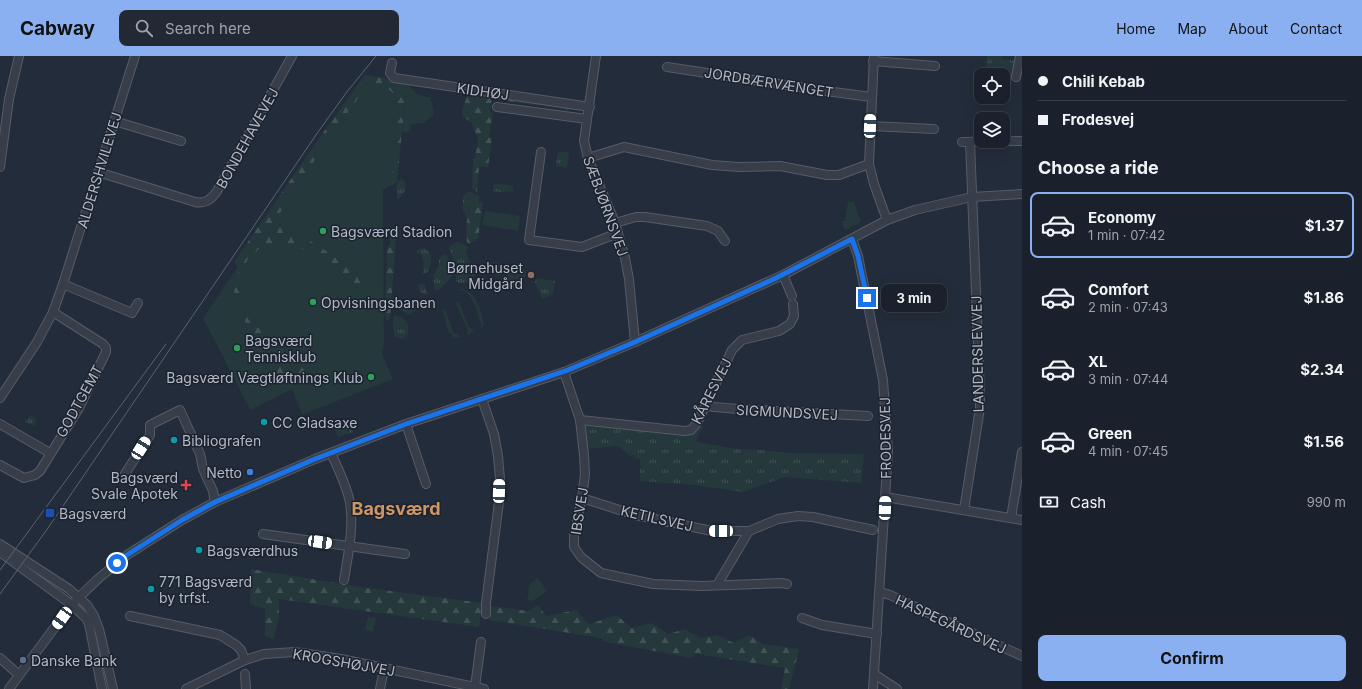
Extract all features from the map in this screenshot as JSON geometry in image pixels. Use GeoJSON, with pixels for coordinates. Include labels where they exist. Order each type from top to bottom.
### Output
{"type":"FeatureCollection","features":[{"type":"Feature","properties":{"kind":"street"},"geometry":{"type":"LineString","coordinates":[[0,167],[9,99],[19,56]]}},
{"type":"Feature","properties":{"kind":"street","name":"ALDERSHVILEVEJ"},"geometry":{"type":"LineString","coordinates":[[0,398],[37,342],[53,312],[135,56]]}},
{"type":"Feature","properties":{"kind":"street","name":"BONDEHAVEVEJ"},"geometry":{"type":"LineString","coordinates":[[98,172],[194,202],[208,201],[217,191],[292,56]]}},
{"type":"Feature","properties":{"kind":"street","name":"SÆBJØRNSVEJ"},"geometry":{"type":"LineString","coordinates":[[596,56],[584,141],[588,158],[618,233],[625,258],[629,279],[635,342]]}},
{"type":"Feature","properties":{"kind":"street"},"geometry":{"type":"LineString","coordinates":[[1016,77],[1020,56]]}},
{"type":"Feature","properties":{"kind":"street"},"geometry":{"type":"LineString","coordinates":[[887,220],[874,184],[869,164],[873,58],[934,66]]}},
{"type":"Feature","properties":{"kind":"street","name":"KIDHØJ"},"geometry":{"type":"LineString","coordinates":[[392,63],[390,73],[394,78],[590,107]]}},
{"type":"Feature","properties":{"kind":"street","name":"JORDBÆRVÆNGET"},"geometry":{"type":"LineString","coordinates":[[667,67],[871,97]]}},
{"type":"Feature","properties":{"kind":"street"},"geometry":{"type":"LineString","coordinates":[[497,107],[587,119]]}},
{"type":"Feature","properties":{"kind":"street"},"geometry":{"type":"LineString","coordinates":[[114,120],[181,141]]}},
{"type":"Feature","properties":{"kind":"street"},"geometry":{"type":"LineString","coordinates":[[870,126],[934,129]]}},
{"type":"Feature","properties":{"kind":"street","name":"LANDERSLEVVEJ"},"geometry":{"type":"LineString","coordinates":[[964,510],[980,408],[972,197],[966,142],[1022,141]]}},
{"type":"Feature","properties":{"kind":"street"},"geometry":{"type":"LineString","coordinates":[[588,158],[624,147],[712,165],[739,167],[780,166],[839,175],[869,164]]}},
{"type":"Feature","properties":{"kind":"street"},"geometry":{"type":"LineString","coordinates":[[541,152],[529,240],[582,247],[618,233]]}},
{"type":"Feature","properties":{"kind":"street"},"geometry":{"type":"LineString","coordinates":[[9,689],[72,605],[99,578],[127,555],[182,520],[215,502],[331,453],[406,424],[564,372],[635,342],[783,275],[887,220],[922,209],[972,197],[1022,194]]}},
{"type":"Feature","properties":{"kind":"street"},"geometry":{"type":"LineString","coordinates":[[614,223],[636,217],[645,217],[706,226],[718,231],[725,241]]}},
{"type":"Feature","properties":{"kind":"street","name":"FRODESVEJ"},"geometry":{"type":"LineString","coordinates":[[852,239],[858,256],[883,380],[888,451],[873,689]]}},
{"type":"Feature","properties":{"kind":"street","name":"KÅRESVEJ"},"geometry":{"type":"LineString","coordinates":[[580,420],[685,431],[691,430],[697,423],[732,350],[742,340],[779,331],[790,324],[794,316],[792,300],[783,275]]}},
{"type":"Feature","properties":{"kind":"street"},"geometry":{"type":"LineString","coordinates":[[63,284],[132,312],[138,303]]}},
{"type":"Feature","properties":{"kind":"street","name":"GODTGEMT"},"geometry":{"type":"LineString","coordinates":[[0,466],[20,477],[29,478],[40,471],[78,408],[106,350],[103,344],[53,312]]}},
{"type":"Feature","properties":{"kind":"street","name":"IBSVEJ"},"geometry":{"type":"LineString","coordinates":[[564,372],[580,420],[585,474],[582,498],[575,528],[574,547],[581,557],[601,573],[653,584],[702,586],[757,583],[786,584]]}},
{"type":"Feature","properties":{"kind":"street"},"geometry":{"type":"LineString","coordinates":[[482,399],[494,434],[500,479],[486,614]]}},
{"type":"Feature","properties":{"kind":"street","name":"SIGMUNDSVEJ"},"geometry":{"type":"LineString","coordinates":[[705,405],[738,409],[868,416]]}},
{"type":"Feature","properties":{"kind":"street"},"geometry":{"type":"LineString","coordinates":[[123,477],[150,435],[150,425],[180,410],[200,454],[204,470],[213,491],[215,502]]}},
{"type":"Feature","properties":{"kind":"street"},"geometry":{"type":"LineString","coordinates":[[0,424],[50,453]]}},
{"type":"Feature","properties":{"kind":"street"},"geometry":{"type":"LineString","coordinates":[[406,424],[426,484]]}},
{"type":"Feature","properties":{"kind":"street"},"geometry":{"type":"LineString","coordinates":[[1011,518],[1022,452]]}},
{"type":"Feature","properties":{"kind":"street"},"geometry":{"type":"LineString","coordinates":[[331,453],[350,501],[351,514],[349,546],[344,580]]}},
{"type":"Feature","properties":{"kind":"street"},"geometry":{"type":"LineString","coordinates":[[885,497],[1022,520]]}},
{"type":"Feature","properties":{"kind":"street","name":"KETILSVEJ"},"geometry":{"type":"LineString","coordinates":[[582,498],[635,514],[712,531],[750,531],[778,519],[798,516],[813,517],[874,530]]}},
{"type":"Feature","properties":{"kind":"street"},"geometry":{"type":"LineString","coordinates":[[717,585],[750,531]]}},
{"type":"Feature","properties":{"kind":"street"},"geometry":{"type":"LineString","coordinates":[[263,534],[405,554]]}},
{"type":"Feature","properties":{"kind":"street"},"geometry":{"type":"LineString","coordinates":[[0,544],[79,597],[88,605],[97,622],[112,689]]}},
{"type":"Feature","properties":{"kind":"street"},"geometry":{"type":"LineString","coordinates":[[0,552],[72,605],[86,618],[89,624],[102,689]]}},
{"type":"Feature","properties":{"kind":"street","name":"HASPEGÅRDSVEJ"},"geometry":{"type":"LineString","coordinates":[[880,592],[890,595],[1022,656]]}},
{"type":"Feature","properties":{"kind":"street"},"geometry":{"type":"LineString","coordinates":[[130,616],[220,636],[236,645],[241,650],[245,660]]}},
{"type":"Feature","properties":{"kind":"street"},"geometry":{"type":"LineString","coordinates":[[802,618],[822,625],[877,634]]}},
{"type":"Feature","properties":{"kind":"street"},"geometry":{"type":"LineString","coordinates":[[480,688],[481,642]]}},
{"type":"Feature","properties":{"kind":"street","name":"KROGSHØJVEJ"},"geometry":{"type":"LineString","coordinates":[[186,689],[245,660],[264,654],[295,652],[341,659],[480,688]]}},
{"type":"Feature","properties":{"kind":"street"},"geometry":{"type":"LineString","coordinates":[[0,658],[19,675]]}},
{"type":"Feature","properties":{"kind":"street"},"geometry":{"type":"LineString","coordinates":[[380,689],[384,669]]}},
{"type":"Feature","properties":{"kind":"street"},"geometry":{"type":"LineString","coordinates":[[244,674],[246,689]]}},
{"type":"Feature","properties":{"kind":"street"},"geometry":{"type":"LineString","coordinates":[[874,674],[897,689]]}},
{"type":"Feature","properties":{"kind":"green space"},"geometry":{"type":"Polygon","coordinates":[[[987,56],[1002,56],[1002,59],[1015,61],[1010,91],[1010,68],[986,68],[987,56]]]}},
{"type":"Feature","properties":{"kind":"green space"},"geometry":{"type":"Polygon","coordinates":[[[365,75],[407,82],[397,182],[391,186],[398,112],[397,100],[391,91],[384,87],[373,85],[365,89],[331,135],[276,219],[365,276],[361,287],[298,246],[285,242],[276,242],[260,248],[248,258],[242,272],[242,290],[235,301],[234,288],[239,269],[234,262],[322,134],[365,75]]]}},
{"type":"Feature","properties":{"kind":"green space","name":"Bagsværd Stadion"},"geometry":{"type":"Polygon","coordinates":[[[369,80],[404,88],[391,185],[383,190],[384,343],[382,354],[393,379],[302,415],[292,389],[250,410],[203,318],[329,132],[369,80]]]}},
{"type":"Feature","properties":{"kind":"green space"},"geometry":{"type":"Polygon","coordinates":[[[407,82],[417,93],[431,98],[430,101],[432,102],[434,115],[423,123],[411,124],[410,132],[402,132],[407,82]]]}},
{"type":"Feature","properties":{"kind":"green space"},"geometry":{"type":"Polygon","coordinates":[[[468,91],[572,106],[571,110],[492,99],[490,112],[493,113],[489,137],[492,138],[488,167],[479,166],[477,192],[472,188],[473,161],[478,138],[471,122],[462,116],[462,110],[468,91]]]}},
{"type":"Feature","properties":{"kind":"green space"},"geometry":{"type":"Polygon","coordinates":[[[558,151],[569,153],[567,168],[556,166],[558,151]]]}},
{"type":"Feature","properties":{"kind":"green space"},"geometry":{"type":"Polygon","coordinates":[[[402,179],[405,182],[405,191],[398,200],[396,188],[398,181],[402,179]]]}},
{"type":"Feature","properties":{"kind":"green space"},"geometry":{"type":"Polygon","coordinates":[[[494,183],[513,186],[513,192],[506,191],[506,193],[493,191],[494,183]]]}},
{"type":"Feature","properties":{"kind":"green space"},"geometry":{"type":"Polygon","coordinates":[[[469,191],[479,196],[479,202],[483,203],[478,239],[469,244],[467,242],[466,233],[470,197],[467,193],[469,191]]]}},
{"type":"Feature","properties":{"kind":"green space"},"geometry":{"type":"Polygon","coordinates":[[[467,193],[470,197],[467,218],[463,211],[463,196],[467,193]]]}},
{"type":"Feature","properties":{"kind":"green space"},"geometry":{"type":"Polygon","coordinates":[[[848,201],[854,202],[861,222],[845,230],[841,221],[845,221],[848,201]]]}},
{"type":"Feature","properties":{"kind":"green space"},"geometry":{"type":"Polygon","coordinates":[[[485,211],[520,216],[518,231],[482,225],[485,211]]]}},
{"type":"Feature","properties":{"kind":"green space"},"geometry":{"type":"Polygon","coordinates":[[[392,234],[395,236],[396,241],[390,319],[386,321],[387,247],[390,244],[390,235],[392,234]]]}},
{"type":"Feature","properties":{"kind":"green space"},"geometry":{"type":"Polygon","coordinates":[[[457,242],[468,247],[466,252],[475,275],[470,282],[459,283],[456,281],[456,265],[449,249],[451,245],[457,242]]]}},
{"type":"Feature","properties":{"kind":"green space"},"geometry":{"type":"Polygon","coordinates":[[[423,248],[429,252],[431,258],[428,272],[423,274],[424,260],[422,260],[422,254],[417,253],[417,250],[423,248]]]}},
{"type":"Feature","properties":{"kind":"green space"},"geometry":{"type":"Polygon","coordinates":[[[446,254],[452,265],[452,276],[441,288],[437,290],[434,289],[433,276],[439,265],[441,256],[446,254]]]}},
{"type":"Feature","properties":{"kind":"green space"},"geometry":{"type":"Polygon","coordinates":[[[492,262],[500,263],[502,272],[501,276],[494,274],[495,268],[492,262]]]}},
{"type":"Feature","properties":{"kind":"green space"},"geometry":{"type":"Polygon","coordinates":[[[502,267],[523,269],[526,272],[522,286],[512,289],[502,267]]]}},
{"type":"Feature","properties":{"kind":"green space"},"geometry":{"type":"Polygon","coordinates":[[[537,278],[555,281],[553,294],[542,299],[535,282],[537,278]]]}},
{"type":"Feature","properties":{"kind":"green space"},"geometry":{"type":"Polygon","coordinates":[[[422,283],[425,285],[428,294],[426,295],[420,292],[418,286],[422,283]]]}},
{"type":"Feature","properties":{"kind":"green space"},"geometry":{"type":"Polygon","coordinates":[[[460,288],[470,293],[477,301],[484,323],[481,329],[480,328],[482,325],[478,317],[479,315],[477,314],[478,313],[470,296],[460,290],[460,288]]]}},
{"type":"Feature","properties":{"kind":"green space"},"geometry":{"type":"Polygon","coordinates":[[[455,302],[459,302],[469,328],[473,329],[474,332],[466,335],[468,330],[455,302]]]}},
{"type":"Feature","properties":{"kind":"green space"},"geometry":{"type":"Polygon","coordinates":[[[237,305],[241,307],[251,321],[260,329],[265,341],[262,345],[276,354],[279,350],[283,349],[303,362],[301,365],[303,368],[306,368],[308,375],[292,383],[288,377],[276,382],[237,305]]]}},
{"type":"Feature","properties":{"kind":"green space"},"geometry":{"type":"Polygon","coordinates":[[[399,305],[415,306],[415,311],[409,315],[399,308],[399,305]]]}},
{"type":"Feature","properties":{"kind":"green space"},"geometry":{"type":"Polygon","coordinates":[[[445,309],[454,334],[458,334],[460,337],[454,338],[447,329],[443,310],[445,309]]]}},
{"type":"Feature","properties":{"kind":"green space"},"geometry":{"type":"Polygon","coordinates":[[[394,315],[404,320],[408,325],[407,336],[402,339],[395,337],[393,326],[394,315]]]}},
{"type":"Feature","properties":{"kind":"green space"},"geometry":{"type":"Polygon","coordinates":[[[30,415],[37,419],[34,426],[26,422],[30,415]]]}},
{"type":"Feature","properties":{"kind":"green space"},"geometry":{"type":"Polygon","coordinates":[[[585,422],[690,433],[696,427],[704,426],[697,437],[696,442],[738,449],[787,453],[864,454],[861,483],[785,477],[743,492],[693,485],[640,481],[640,459],[635,458],[634,455],[629,456],[617,446],[587,449],[585,422]]]}},
{"type":"Feature","properties":{"kind":"green space"},"geometry":{"type":"Polygon","coordinates":[[[349,424],[353,432],[338,437],[335,429],[349,424]]]}},
{"type":"Feature","properties":{"kind":"green space"},"geometry":{"type":"Polygon","coordinates":[[[251,569],[360,587],[482,603],[479,627],[279,599],[279,617],[274,639],[265,636],[265,609],[250,604],[251,569]]]}},
{"type":"Feature","properties":{"kind":"green space"},"geometry":{"type":"Polygon","coordinates":[[[538,578],[547,591],[533,601],[527,600],[530,584],[538,578]]]}},
{"type":"Feature","properties":{"kind":"green space"},"geometry":{"type":"Polygon","coordinates":[[[538,605],[546,616],[576,610],[589,624],[617,615],[631,628],[652,623],[668,634],[685,629],[700,638],[717,635],[734,643],[749,635],[763,644],[799,649],[789,689],[781,689],[785,668],[696,654],[691,658],[606,642],[600,638],[490,620],[491,606],[528,611],[538,605]]]}},
{"type":"Feature","properties":{"kind":"green space"},"geometry":{"type":"Polygon","coordinates":[[[368,617],[376,618],[373,632],[365,630],[368,617]]]}},
{"type":"Feature","properties":{"kind":"tram line"},"geometry":{"type":"LineString","coordinates":[[0,594],[48,528],[318,132],[346,93],[376,56]]}},
{"type":"Feature","properties":{"kind":"tram line"},"geometry":{"type":"LineString","coordinates":[[0,570],[166,344]]}},
{"type":"Feature","properties":{"kind":"place","name":"Bagsværd Stadion"},"geometry":{"type":"Point","coordinates":[323,231]}},
{"type":"Feature","properties":{"kind":"place","name":"Børnehuset Midgård"},"geometry":{"type":"Point","coordinates":[531,275]}},
{"type":"Feature","properties":{"kind":"place","name":"Opvisningsbanen"},"geometry":{"type":"Point","coordinates":[313,302]}},
{"type":"Feature","properties":{"kind":"place","name":"Bagsværd Tennisklub"},"geometry":{"type":"Point","coordinates":[237,348]}},
{"type":"Feature","properties":{"kind":"place","name":"Bagsværd Vægtløftnings Klub"},"geometry":{"type":"Point","coordinates":[371,377]}},
{"type":"Feature","properties":{"kind":"place","name":"CC Gladsaxe"},"geometry":{"type":"Point","coordinates":[264,422]}},
{"type":"Feature","properties":{"kind":"place","name":"Bibliografen"},"geometry":{"type":"Point","coordinates":[174,440]}},
{"type":"Feature","properties":{"kind":"place","name":"Netto"},"geometry":{"type":"Point","coordinates":[250,472]}},
{"type":"Feature","properties":{"kind":"place","name":"Bagsværd Svale Apotek"},"geometry":{"type":"Point","coordinates":[186,485]}},
{"type":"Feature","properties":{"kind":"place","name":"Bagsværd"},"geometry":{"type":"Point","coordinates":[50,513]}},
{"type":"Feature","properties":{"kind":"place","name":"Bagsværdhus"},"geometry":{"type":"Point","coordinates":[199,550]}},
{"type":"Feature","properties":{"kind":"place","name":"771 Bagsværd by trfst."},"geometry":{"type":"Point","coordinates":[151,589]}},
{"type":"Feature","properties":{"kind":"place","name":"Danske Bank"},"geometry":{"type":"Point","coordinates":[23,660]}},
{"type":"Feature","properties":{"kind":"district","name":"Bagsværd"},"geometry":{"type":"Point","coordinates":[396,508]}},
{"type":"Feature","properties":{"kind":"route"},"geometry":{"type":"LineString","coordinates":[[117,563],[182,520],[215,502],[315,459],[406,424],[568,370],[635,342],[783,275],[852,239],[858,256],[867,298]]}}]}
